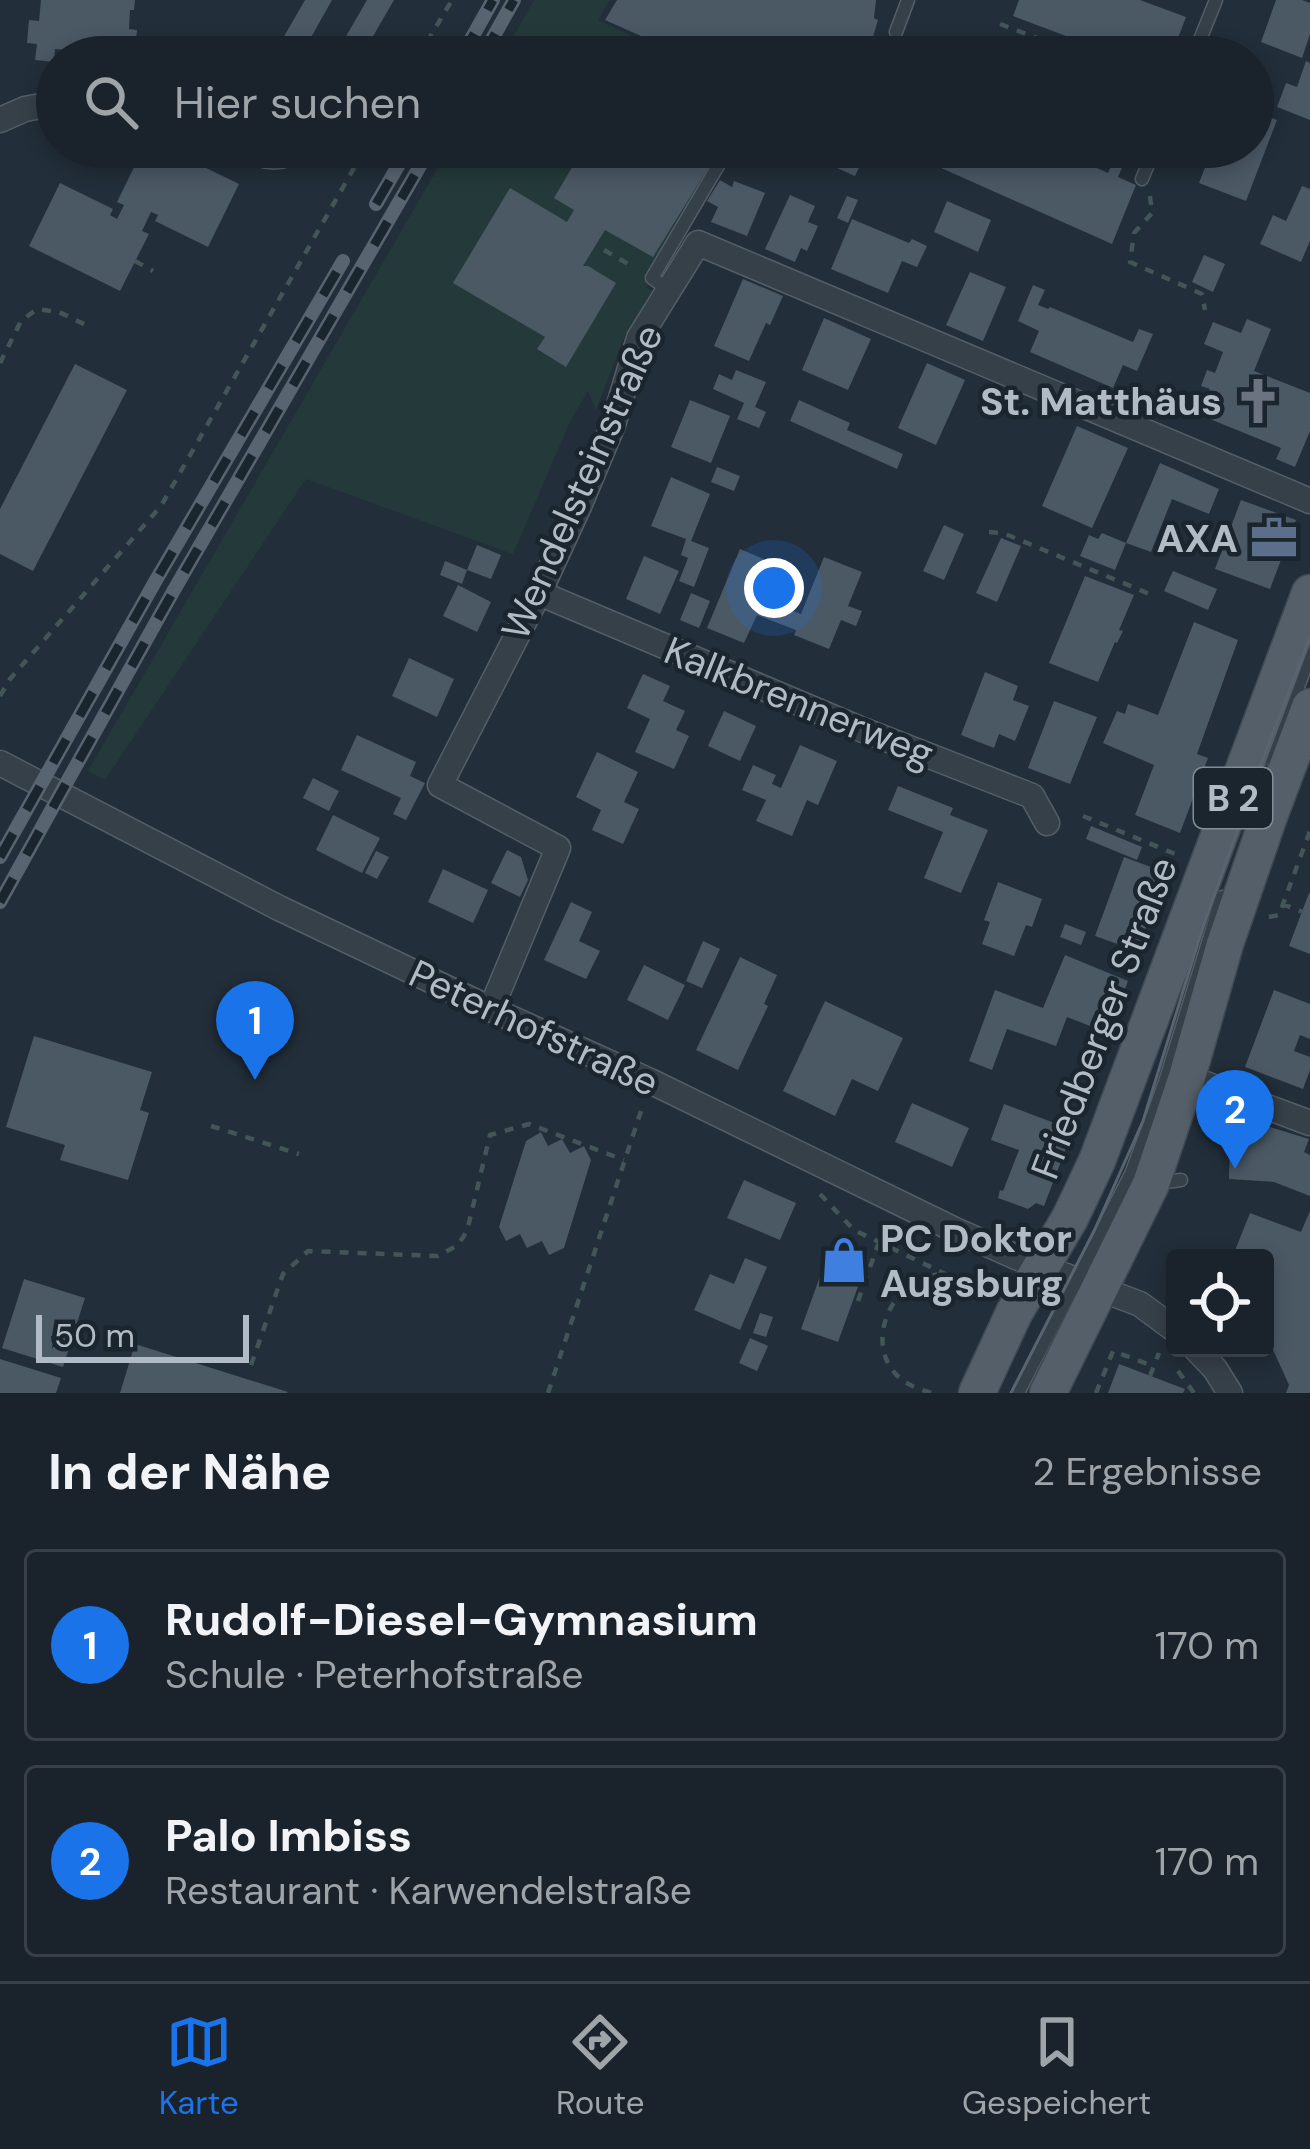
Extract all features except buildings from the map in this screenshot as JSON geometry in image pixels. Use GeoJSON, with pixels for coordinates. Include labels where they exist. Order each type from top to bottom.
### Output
{"type":"FeatureCollection","features":[{"type":"Feature","properties":{"kind":"main road","name":"Friedberger Straße"},"geometry":{"type":"LineString","coordinates":[[1048,1393],[1072,1278],[1078,1205],[1216,878],[1310,593]]}},
{"type":"Feature","properties":{"kind":"main road","name":"Friedberger Straße"},"geometry":{"type":"LineString","coordinates":[[977,1393],[1014,1313],[1072,1278],[1166,1182],[1187,1077],[1225,944],[1310,707]]}},
{"type":"Feature","properties":{"kind":"street"},"geometry":{"type":"LineString","coordinates":[[0,120],[36,107]]}},
{"type":"Feature","properties":{"kind":"street","name":"Wendelsteinstraße"},"geometry":{"type":"LineString","coordinates":[[490,1009],[558,848],[440,785],[538,592],[610,433],[660,284],[698,243],[1310,501]]}},
{"type":"Feature","properties":{"kind":"street","name":"Kalkbrennerweg"},"geometry":{"type":"LineString","coordinates":[[538,592],[1032,796],[1047,823]]}},
{"type":"Feature","properties":{"kind":"street","name":"Peterhofstraße"},"geometry":{"type":"LineString","coordinates":[[0,763],[279,908],[952,1229],[1140,1304],[1166,1323]]}},
{"type":"Feature","properties":{"kind":"street"},"geometry":{"type":"LineString","coordinates":[[1187,1077],[1310,1123]]}},
{"type":"Feature","properties":{"kind":"street"},"geometry":{"type":"LineString","coordinates":[[1204,1357],[1230,1393]]}},
{"type":"Feature","properties":{"kind":"lane"},"geometry":{"type":"LineString","coordinates":[[896,32],[908,0]]}},
{"type":"Feature","properties":{"kind":"lane"},"geometry":{"type":"LineString","coordinates":[[1201,36],[1216,0]]}},
{"type":"Feature","properties":{"kind":"lane"},"geometry":{"type":"LineString","coordinates":[[660,284],[718,168]]}},
{"type":"Feature","properties":{"kind":"lane"},"geometry":{"type":"LineString","coordinates":[[1142,179],[1146,168]]}},
{"type":"Feature","properties":{"kind":"lane"},"geometry":{"type":"LineString","coordinates":[[1264,780],[1310,655]]}},
{"type":"Feature","properties":{"kind":"lane"},"geometry":{"type":"LineString","coordinates":[[1018,1393],[1072,1278]]}},
{"type":"Feature","properties":{"kind":"path"},"geometry":{"type":"LineString","coordinates":[[431,36],[452,0]]}},
{"type":"Feature","properties":{"kind":"path"},"geometry":{"type":"LineString","coordinates":[[1000,24],[1032,36]]}},
{"type":"Feature","properties":{"kind":"path"},"geometry":{"type":"LineString","coordinates":[[0,696],[161,506],[354,168]]}},
{"type":"Feature","properties":{"kind":"path"},"geometry":{"type":"LineString","coordinates":[[1142,179],[1152,213],[1134,233],[1130,262],[1202,294],[1204,310]]}},
{"type":"Feature","properties":{"kind":"path"},"geometry":{"type":"LineString","coordinates":[[604,250],[660,284]]}},
{"type":"Feature","properties":{"kind":"path"},"geometry":{"type":"LineString","coordinates":[[135,261],[154,272]]}},
{"type":"Feature","properties":{"kind":"path"},"geometry":{"type":"LineString","coordinates":[[0,363],[21,321],[37,309],[59,312],[88,326]]}},
{"type":"Feature","properties":{"kind":"path"},"geometry":{"type":"LineString","coordinates":[[989,532],[1003,533],[1152,595]]}},
{"type":"Feature","properties":{"kind":"path"},"geometry":{"type":"LineString","coordinates":[[1083,816],[1216,878]]}},
{"type":"Feature","properties":{"kind":"path"},"geometry":{"type":"LineString","coordinates":[[1286,906],[1303,912]]}},
{"type":"Feature","properties":{"kind":"path"},"geometry":{"type":"LineString","coordinates":[[548,1393],[650,1082]]}},
{"type":"Feature","properties":{"kind":"path"},"geometry":{"type":"LineString","coordinates":[[251,1365],[283,1274],[308,1251],[439,1256],[458,1245],[467,1232],[490,1135],[530,1124],[624,1160]]}},
{"type":"Feature","properties":{"kind":"path"},"geometry":{"type":"LineString","coordinates":[[211,1126],[299,1154]]}},
{"type":"Feature","properties":{"kind":"path"},"geometry":{"type":"LineString","coordinates":[[815,1192],[854,1230],[968,1285],[996,1304]]}},
{"type":"Feature","properties":{"kind":"path"},"geometry":{"type":"LineString","coordinates":[[857,1301],[879,1242]]}},
{"type":"Feature","properties":{"kind":"path"},"geometry":{"type":"LineString","coordinates":[[931,1393],[914,1390],[888,1364],[884,1329],[895,1299],[914,1282],[940,1273]]}},
{"type":"Feature","properties":{"kind":"path"},"geometry":{"type":"LineString","coordinates":[[1096,1393],[1113,1351],[1154,1366]]}},
{"type":"Feature","properties":{"kind":"green space"},"geometry":{"type":"Polygon","coordinates":[[[534,0],[610,0],[598,20],[633,36],[514,36],[534,0]]]}},
{"type":"Feature","properties":{"kind":"green space"},"geometry":{"type":"Polygon","coordinates":[[[438,168],[713,168],[646,287],[652,291],[624,338],[596,410],[588,391],[570,422],[513,554],[306,479],[105,780],[88,771],[438,168]]]}},
{"type":"Feature","properties":{"kind":"tram line"},"geometry":{"type":"LineString","coordinates":[[1011,1393],[1095,1229],[1143,1121],[1202,930],[1310,637]]}},
{"type":"Feature","properties":{"kind":"railway"},"geometry":{"type":"LineString","coordinates":[[473,36],[493,0]]}},
{"type":"Feature","properties":{"kind":"railway"},"geometry":{"type":"LineString","coordinates":[[494,36],[514,0]]}},
{"type":"Feature","properties":{"kind":"railway"},"geometry":{"type":"LineString","coordinates":[[376,204],[397,168]]}},
{"type":"Feature","properties":{"kind":"railway"},"geometry":{"type":"LineString","coordinates":[[0,902],[419,168]]}},
{"type":"Feature","properties":{"kind":"railway"},"geometry":{"type":"LineString","coordinates":[[0,857],[343,261]]}},
{"type":"Feature","properties":{"kind":"place","name":"St. Matthäus"},"geometry":{"type":"Point","coordinates":[1258,401]}},
{"type":"Feature","properties":{"kind":"place","name":"AXA"},"geometry":{"type":"Point","coordinates":[1274,538]}},
{"type":"Feature","properties":{"kind":"place","name":"Rudolf-Diesel-Gymnasium"},"geometry":{"type":"Point","coordinates":[255,1080]}},
{"type":"Feature","properties":{"kind":"place","name":"Palo Imbiss"},"geometry":{"type":"Point","coordinates":[1235,1169]}},
{"type":"Feature","properties":{"kind":"place","name":"PC Doktor Augsburg"},"geometry":{"type":"Point","coordinates":[844,1260]}}]}
